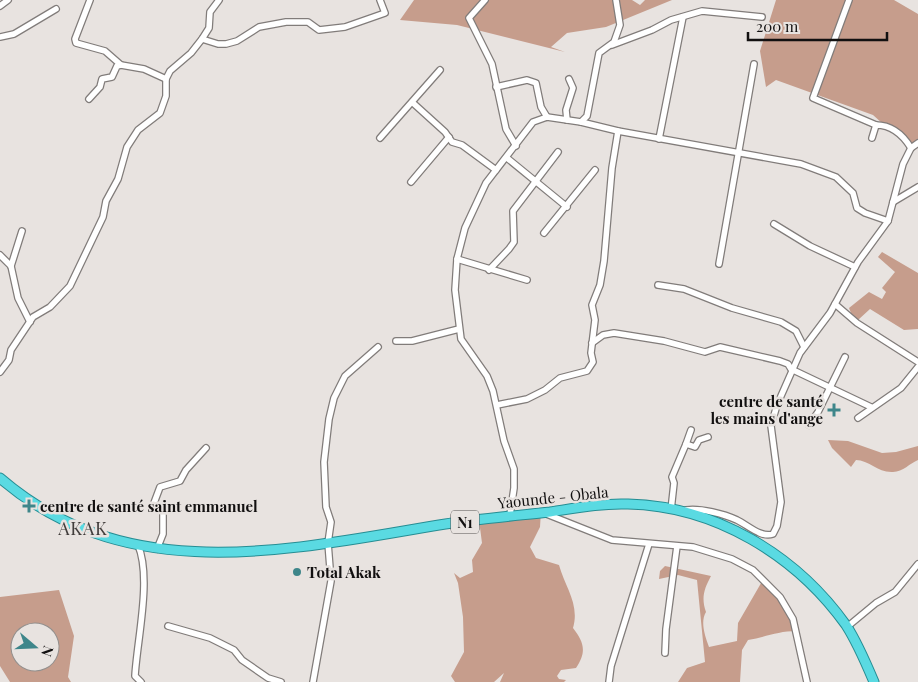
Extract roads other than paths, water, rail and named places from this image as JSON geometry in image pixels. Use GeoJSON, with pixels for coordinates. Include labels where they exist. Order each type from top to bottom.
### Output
{"type":"FeatureCollection","features":[{"type":"Feature","properties":{"kind":"highway","name":"Yaounde - Obala"},"geometry":{"type":"LineString","coordinates":[[0,478],[15,491],[64,520],[138,545],[157,549],[229,554],[328,543],[596,504],[630,504],[674,511],[713,521],[750,537],[772,552],[816,588],[847,627],[874,682]]}},
{"type":"Feature","properties":{"kind":"street"},"geometry":{"type":"LineString","coordinates":[[0,6],[8,0]]}},
{"type":"Feature","properties":{"kind":"street"},"geometry":{"type":"LineString","coordinates":[[90,0],[75,39],[76,43],[105,51],[121,65],[144,69],[166,79]]}},
{"type":"Feature","properties":{"kind":"street"},"geometry":{"type":"LineString","coordinates":[[0,372],[9,360],[11,350],[30,322],[40,312],[50,308],[70,286],[103,216],[106,201],[118,179],[127,148],[138,130],[156,118],[163,107],[166,96],[166,79],[170,71],[180,60],[191,53],[202,39],[209,28],[210,12],[219,0]]}},
{"type":"Feature","properties":{"kind":"street"},"geometry":{"type":"LineString","coordinates":[[202,39],[218,44],[226,44],[237,41],[259,28],[286,22],[308,22],[319,30],[345,27],[384,13],[380,0]]}},
{"type":"Feature","properties":{"kind":"street"},"geometry":{"type":"LineString","coordinates":[[485,0],[469,18],[492,64],[506,129],[516,146]]}},
{"type":"Feature","properties":{"kind":"street"},"geometry":{"type":"LineString","coordinates":[[581,122],[587,116],[589,110],[599,53],[614,42],[620,25],[616,0]]}},
{"type":"Feature","properties":{"kind":"street"},"geometry":{"type":"LineString","coordinates":[[849,0],[813,98],[876,125],[895,129],[911,148]]}},
{"type":"Feature","properties":{"kind":"street"},"geometry":{"type":"LineString","coordinates":[[0,37],[14,34],[56,9]]}},
{"type":"Feature","properties":{"kind":"street"},"geometry":{"type":"LineString","coordinates":[[608,47],[702,11],[762,17]]}},
{"type":"Feature","properties":{"kind":"street"},"geometry":{"type":"LineString","coordinates":[[659,139],[683,17]]}},
{"type":"Feature","properties":{"kind":"street"},"geometry":{"type":"LineString","coordinates":[[719,264],[754,64]]}},
{"type":"Feature","properties":{"kind":"street"},"geometry":{"type":"LineString","coordinates":[[89,99],[95,94],[102,80],[112,76],[117,66],[121,65]]}},
{"type":"Feature","properties":{"kind":"street"},"geometry":{"type":"LineString","coordinates":[[380,138],[440,70]]}},
{"type":"Feature","properties":{"kind":"street"},"geometry":{"type":"LineString","coordinates":[[566,120],[566,110],[573,88],[568,79]]}},
{"type":"Feature","properties":{"kind":"street"},"geometry":{"type":"LineString","coordinates":[[496,87],[527,80],[536,83],[541,107],[547,117]]}},
{"type":"Feature","properties":{"kind":"street"},"geometry":{"type":"LineString","coordinates":[[413,102],[452,142],[462,145],[496,170]]}},
{"type":"Feature","properties":{"kind":"street"},"geometry":{"type":"LineString","coordinates":[[510,515],[514,488],[514,469],[504,441],[497,405],[488,376],[461,339],[455,290],[457,259],[465,228],[486,182],[507,158],[533,122],[547,117],[581,122],[659,139],[801,164],[836,177],[853,193],[856,208],[888,221]]}},
{"type":"Feature","properties":{"kind":"street"},"geometry":{"type":"LineString","coordinates":[[872,138],[876,125]]}},
{"type":"Feature","properties":{"kind":"street"},"geometry":{"type":"LineString","coordinates":[[497,405],[527,399],[546,390],[560,378],[587,371],[592,362],[595,320],[592,305],[600,285],[604,261],[612,168],[618,131]]}},
{"type":"Feature","properties":{"kind":"street"},"geometry":{"type":"LineString","coordinates":[[411,182],[449,137]]}},
{"type":"Feature","properties":{"kind":"street"},"geometry":{"type":"LineString","coordinates":[[691,430],[672,477],[674,483],[674,511],[692,509],[727,517],[764,535],[774,534],[781,502],[771,426],[791,369],[804,347],[835,304],[855,267],[888,221],[898,180],[911,148],[918,143]]}},
{"type":"Feature","properties":{"kind":"street"},"geometry":{"type":"LineString","coordinates":[[489,270],[514,242],[513,212],[558,152]]}},
{"type":"Feature","properties":{"kind":"street"},"geometry":{"type":"LineString","coordinates":[[507,158],[567,207]]}},
{"type":"Feature","properties":{"kind":"street"},"geometry":{"type":"LineString","coordinates":[[544,233],[567,207],[595,170]]}},
{"type":"Feature","properties":{"kind":"street"},"geometry":{"type":"LineString","coordinates":[[893,202],[918,188]]}},
{"type":"Feature","properties":{"kind":"street"},"geometry":{"type":"LineString","coordinates":[[774,224],[810,246],[855,267]]}},
{"type":"Feature","properties":{"kind":"street"},"geometry":{"type":"LineString","coordinates":[[22,231],[11,266],[18,298],[30,322]]}},
{"type":"Feature","properties":{"kind":"street"},"geometry":{"type":"LineString","coordinates":[[0,255],[11,266]]}},
{"type":"Feature","properties":{"kind":"street"},"geometry":{"type":"LineString","coordinates":[[457,259],[527,280]]}},
{"type":"Feature","properties":{"kind":"street"},"geometry":{"type":"LineString","coordinates":[[658,285],[684,289],[732,308],[781,322],[796,331],[804,347]]}},
{"type":"Feature","properties":{"kind":"street"},"geometry":{"type":"LineString","coordinates":[[835,304],[880,339],[918,362]]}},
{"type":"Feature","properties":{"kind":"street"},"geometry":{"type":"LineString","coordinates":[[396,341],[412,340],[459,329]]}},
{"type":"Feature","properties":{"kind":"street"},"geometry":{"type":"LineString","coordinates":[[592,343],[603,335],[614,333],[664,341],[705,352],[720,347],[788,364],[791,369],[871,407]]}},
{"type":"Feature","properties":{"kind":"street"},"geometry":{"type":"LineString","coordinates":[[313,682],[331,580],[328,543],[331,522],[326,506],[324,462],[334,398],[345,376],[378,347]]}},
{"type":"Feature","properties":{"kind":"street"},"geometry":{"type":"LineString","coordinates":[[809,425],[818,412],[845,357]]}},
{"type":"Feature","properties":{"kind":"street"},"geometry":{"type":"LineString","coordinates":[[858,418],[871,407],[877,406],[901,388],[918,368]]}},
{"type":"Feature","properties":{"kind":"street"},"geometry":{"type":"LineString","coordinates":[[686,444],[695,447],[699,440],[708,437]]}},
{"type":"Feature","properties":{"kind":"street"},"geometry":{"type":"LineString","coordinates":[[157,549],[163,534],[163,511],[154,503],[160,487],[180,480],[186,470],[206,448]]}},
{"type":"Feature","properties":{"kind":"street"},"geometry":{"type":"LineString","coordinates":[[542,512],[612,540],[693,548],[754,570],[780,597],[793,619],[807,682]]}},
{"type":"Feature","properties":{"kind":"street"},"geometry":{"type":"LineString","coordinates":[[609,682],[611,666],[649,544]]}},
{"type":"Feature","properties":{"kind":"street"},"geometry":{"type":"LineString","coordinates":[[138,545],[143,558],[143,587],[135,676],[141,682]]}},
{"type":"Feature","properties":{"kind":"street"},"geometry":{"type":"LineString","coordinates":[[665,653],[666,629],[677,546]]}},
{"type":"Feature","properties":{"kind":"street"},"geometry":{"type":"LineString","coordinates":[[847,627],[895,592],[918,564]]}},
{"type":"Feature","properties":{"kind":"street"},"geometry":{"type":"LineString","coordinates":[[168,626],[210,638],[234,650],[242,660],[268,678],[281,682]]}},
{"type":"Feature","properties":{"kind":"place","name":"centre de santé les mains d'ange"},"geometry":{"type":"Point","coordinates":[834,410]}},
{"type":"Feature","properties":{"kind":"place","name":"centre de santé saint emmanuel"},"geometry":{"type":"Point","coordinates":[29,506]}},
{"type":"Feature","properties":{"kind":"place","name":"Total Akak"},"geometry":{"type":"Point","coordinates":[297,572]}},
{"type":"Feature","properties":{"kind":"district","name":"AKAK"},"geometry":{"type":"Point","coordinates":[83,528]}}]}
